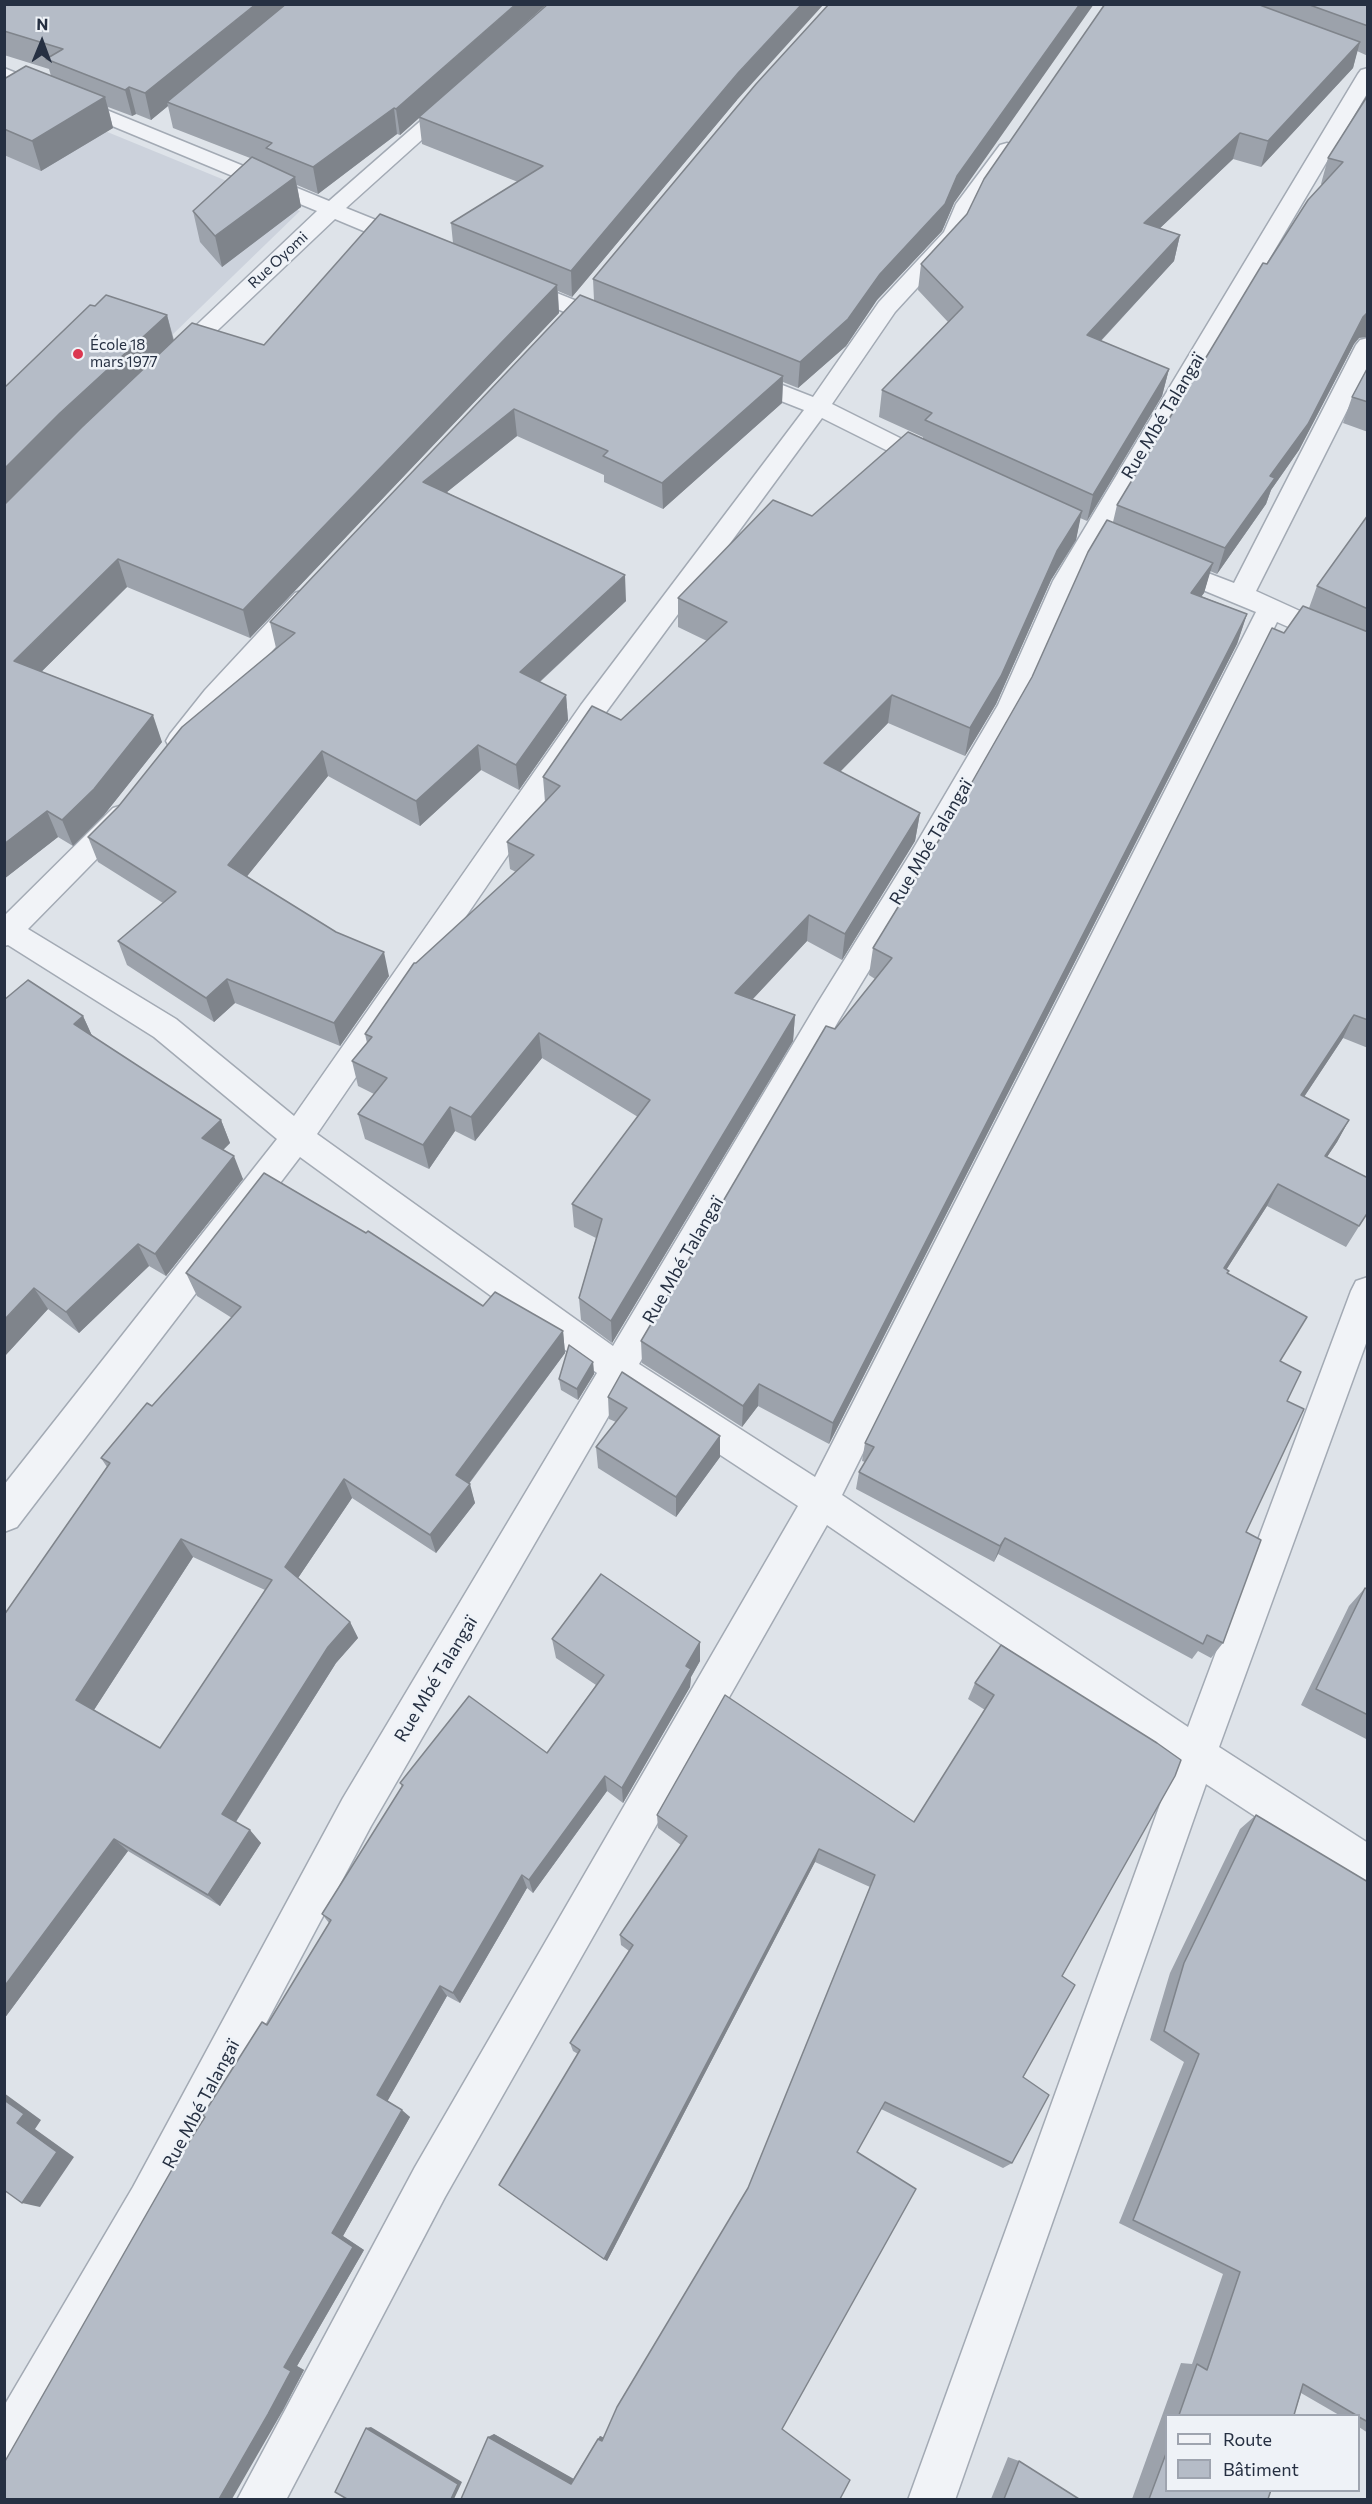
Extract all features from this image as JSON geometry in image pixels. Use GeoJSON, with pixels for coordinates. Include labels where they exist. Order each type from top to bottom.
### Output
{"type":"FeatureCollection","features":[{"type":"Feature","properties":{"kind":"street","name":"Rue Mbé Talangaï"},"geometry":{"type":"LineString","coordinates":[[4,2451],[148,2202],[357,1812],[1011,705],[1066,581],[1364,66]]}},
{"type":"Feature","properties":{"kind":"street"},"geometry":{"type":"LineString","coordinates":[[4,74],[160,126],[331,210],[428,249]]}},
{"type":"Feature","properties":{"kind":"street","name":"Rue Oyomi"},"geometry":{"type":"LineString","coordinates":[[158,374],[331,210],[475,84]]}},
{"type":"Feature","properties":{"kind":"street"},"geometry":{"type":"LineString","coordinates":[[4,1515],[297,1137],[591,712],[818,407],[887,307],[954,234],[967,204],[1020,131]]}},
{"type":"Feature","properties":{"kind":"street"},"geometry":{"type":"LineString","coordinates":[[492,274],[629,330]]}},
{"type":"Feature","properties":{"kind":"street"},"geometry":{"type":"LineString","coordinates":[[260,2499],[430,2182],[821,1501],[1255,602],[1368,345]]}},
{"type":"Feature","properties":{"kind":"street"},"geometry":{"type":"LineString","coordinates":[[722,369],[818,407],[958,476]]}},
{"type":"Feature","properties":{"kind":"street"},"geometry":{"type":"LineString","coordinates":[[1146,557],[1255,602],[1368,653]]}},
{"type":"Feature","properties":{"kind":"street"},"geometry":{"type":"LineString","coordinates":[[165,761],[215,697],[318,584]]}},
{"type":"Feature","properties":{"kind":"street"},"geometry":{"type":"LineString","coordinates":[[137,797],[116,824],[6,931],[165,1028],[297,1137],[619,1370],[821,1501],[1197,1755],[1368,1867]]}},
{"type":"Feature","properties":{"kind":"street"},"geometry":{"type":"LineString","coordinates":[[931,2499],[1197,1755],[1368,1291]]}},
{"type":"Feature","properties":{"kind":"shaded area","name":"École 18 mars 1977"},"geometry":{"type":"Polygon","coordinates":[[[5,90],[300,211],[5,497],[5,90]]]}},
{"type":"Feature","properties":{"kind":"building"},"geometry":{"type":"Polygon","coordinates":[[[4,4],[256,4],[145,93],[129,87],[125,90],[46,59],[63,49],[4,31],[4,4]]]}},
{"type":"Feature","properties":{"kind":"building"},"geometry":{"type":"Polygon","coordinates":[[[286,4],[516,4],[396,109],[394,108],[313,167],[266,148],[272,143],[167,102],[286,4]]]}},
{"type":"Feature","properties":{"kind":"building"},"geometry":{"type":"Polygon","coordinates":[[[548,4],[802,4],[738,73],[571,271],[451,223],[543,166],[419,117],[548,4]]]}},
{"type":"Feature","properties":{"kind":"building"},"geometry":{"type":"Polygon","coordinates":[[[829,4],[1080,4],[957,176],[945,204],[880,274],[848,319],[800,362],[593,279],[756,84],[829,4]]]}},
{"type":"Feature","properties":{"kind":"building"},"geometry":{"type":"Polygon","coordinates":[[[1105,4],[1257,4],[1360,42],[1268,141],[1240,133],[1144,223],[1180,235],[1087,335],[1169,369],[1093,495],[925,420],[932,413],[882,390],[963,307],[921,264],[967,214],[984,179],[1105,4]]]}},
{"type":"Feature","properties":{"kind":"building"},"geometry":{"type":"Polygon","coordinates":[[[1307,4],[1368,4],[1368,26],[1307,4]]]}},
{"type":"Feature","properties":{"kind":"building"},"geometry":{"type":"Polygon","coordinates":[[[26,66],[105,97],[32,141],[4,129],[4,79],[26,66]]]}},
{"type":"Feature","properties":{"kind":"building"},"geometry":{"type":"Polygon","coordinates":[[[1368,95],[1368,312],[1363,317],[1308,424],[1270,476],[1275,478],[1225,548],[1117,505],[1263,263],[1267,264],[1308,200],[1343,162],[1328,158],[1368,95]]]}},
{"type":"Feature","properties":{"kind":"building"},"geometry":{"type":"Polygon","coordinates":[[[252,157],[295,177],[215,236],[193,211],[252,157]]]}},
{"type":"Feature","properties":{"kind":"building"},"geometry":{"type":"Polygon","coordinates":[[[380,214],[557,285],[243,610],[118,559],[14,661],[153,715],[94,789],[62,820],[47,811],[4,844],[4,505],[192,323],[264,345],[380,214]]]}},
{"type":"Feature","properties":{"kind":"building"},"geometry":{"type":"Polygon","coordinates":[[[106,295],[167,315],[60,413],[4,469],[4,388],[90,305],[95,306],[106,295]]]}},
{"type":"Feature","properties":{"kind":"building"},"geometry":{"type":"Polygon","coordinates":[[[580,295],[783,376],[662,483],[603,456],[608,451],[514,409],[423,482],[625,575],[520,672],[566,695],[516,765],[478,745],[416,801],[322,751],[228,865],[336,932],[384,952],[334,1023],[227,979],[206,998],[118,941],[176,892],[88,837],[118,807],[182,727],[295,633],[270,622],[580,295]]]}},
{"type":"Feature","properties":{"kind":"building"},"geometry":{"type":"Polygon","coordinates":[[[1368,367],[1368,402],[1352,397],[1368,367]]]}},
{"type":"Feature","properties":{"kind":"building"},"geometry":{"type":"Polygon","coordinates":[[[908,432],[1082,511],[1057,551],[1001,676],[970,728],[892,695],[824,763],[920,813],[845,934],[809,915],[735,993],[795,1015],[611,1321],[579,1298],[602,1219],[572,1204],[650,1100],[539,1033],[471,1117],[450,1107],[423,1145],[358,1114],[387,1078],[352,1061],[372,1037],[365,1034],[414,963],[534,855],[507,842],[560,786],[543,777],[592,706],[621,720],[727,622],[678,598],[773,500],[812,516],[908,432]]]}},
{"type":"Feature","properties":{"kind":"building"},"geometry":{"type":"Polygon","coordinates":[[[1368,515],[1368,609],[1317,586],[1368,515]]]}},
{"type":"Feature","properties":{"kind":"building"},"geometry":{"type":"Polygon","coordinates":[[[1107,520],[1213,563],[1191,593],[1247,614],[833,1423],[759,1384],[743,1406],[641,1341],[826,1026],[835,1029],[892,958],[873,948],[939,840],[1032,677],[1088,552],[1107,520]]]}},
{"type":"Feature","properties":{"kind":"building"},"geometry":{"type":"Polygon","coordinates":[[[1303,606],[1368,632],[1368,1020],[1354,1015],[1301,1095],[1349,1120],[1325,1156],[1368,1178],[1368,1212],[1359,1226],[1278,1184],[1224,1268],[1229,1271],[1227,1273],[1307,1317],[1280,1361],[1301,1372],[1287,1401],[1304,1409],[1246,1532],[1261,1540],[1223,1643],[1207,1635],[1203,1644],[1005,1538],[1000,1546],[859,1472],[874,1447],[865,1443],[1272,628],[1284,633],[1303,606]]]}},
{"type":"Feature","properties":{"kind":"building"},"geometry":{"type":"Polygon","coordinates":[[[28,980],[83,1016],[74,1024],[221,1120],[202,1138],[234,1156],[155,1254],[138,1244],[66,1312],[34,1288],[4,1320],[4,1000],[28,980]]]}},
{"type":"Feature","properties":{"kind":"building"},"geometry":{"type":"Polygon","coordinates":[[[264,1173],[366,1233],[368,1231],[483,1306],[495,1292],[563,1331],[456,1475],[470,1484],[430,1535],[344,1479],[285,1567],[350,1622],[328,1647],[222,1814],[250,1830],[208,1895],[114,1839],[4,1987],[4,1615],[110,1463],[101,1458],[147,1403],[152,1406],[241,1307],[186,1273],[264,1173]],[[181,1539],[76,1700],[160,1748],[272,1580],[181,1539]]]}},
{"type":"Feature","properties":{"kind":"building"},"geometry":{"type":"Polygon","coordinates":[[[569,1345],[593,1362],[577,1389],[559,1379],[569,1345]]]}},
{"type":"Feature","properties":{"kind":"building"},"geometry":{"type":"Polygon","coordinates":[[[622,1372],[720,1436],[676,1497],[596,1447],[627,1408],[608,1397],[622,1372]]]}},
{"type":"Feature","properties":{"kind":"building"},"geometry":{"type":"Polygon","coordinates":[[[601,1574],[700,1642],[686,1666],[691,1669],[622,1788],[605,1776],[529,1880],[522,1875],[453,1993],[440,1986],[377,2095],[402,2110],[332,2233],[353,2247],[284,2367],[291,2371],[219,2499],[4,2499],[4,2463],[178,2159],[205,2117],[203,2115],[262,2022],[267,2025],[331,1920],[322,1914],[403,1785],[400,1783],[469,1696],[547,1753],[604,1675],[552,1639],[601,1574]]]}},
{"type":"Feature","properties":{"kind":"building"},"geometry":{"type":"Polygon","coordinates":[[[1365,1588],[1368,1590],[1368,1715],[1316,1689],[1365,1588]]]}},
{"type":"Feature","properties":{"kind":"building"},"geometry":{"type":"Polygon","coordinates":[[[1001,1645],[1181,1760],[1175,1776],[1062,1976],[1075,1985],[1023,2077],[1049,2095],[1012,2163],[885,2102],[857,2152],[916,2189],[782,2429],[850,2480],[840,2499],[461,2499],[488,2437],[571,2484],[598,2439],[602,2441],[617,2407],[748,2188],[875,1875],[819,1849],[604,2259],[499,2185],[580,2050],[570,2043],[633,1945],[620,1935],[687,1836],[657,1815],[725,1695],[914,1822],[994,1695],[975,1683],[1001,1645]]]}},
{"type":"Feature","properties":{"kind":"building"},"geometry":{"type":"Polygon","coordinates":[[[1256,1815],[1368,1882],[1368,2422],[1360,2418],[1360,2414],[1354,2414],[1303,2384],[1294,2414],[1179,2414],[1197,2364],[1207,2370],[1240,2272],[1133,2220],[1199,2054],[1164,2031],[1184,1963],[1256,1815]]]}},
{"type":"Feature","properties":{"kind":"building"},"geometry":{"type":"Polygon","coordinates":[[[4,2100],[24,2114],[17,2123],[57,2152],[22,2203],[4,2190],[4,2100]]]}},
{"type":"Feature","properties":{"kind":"building"},"geometry":{"type":"Polygon","coordinates":[[[366,2428],[458,2484],[451,2499],[347,2499],[335,2492],[366,2428]]]}},
{"type":"Feature","properties":{"kind":"building"},"geometry":{"type":"Polygon","coordinates":[[[1165,2456],[1165,2492],[1270,2492],[1268,2499],[1149,2499],[1165,2456]]]}},
{"type":"Feature","properties":{"kind":"building"},"geometry":{"type":"Polygon","coordinates":[[[1019,2461],[1079,2499],[1004,2499],[1019,2461]]]}},
{"type":"Feature","properties":{"kind":"place","name":"École 18 mars 1977"},"geometry":{"type":"Point","coordinates":[78,354]}}]}
